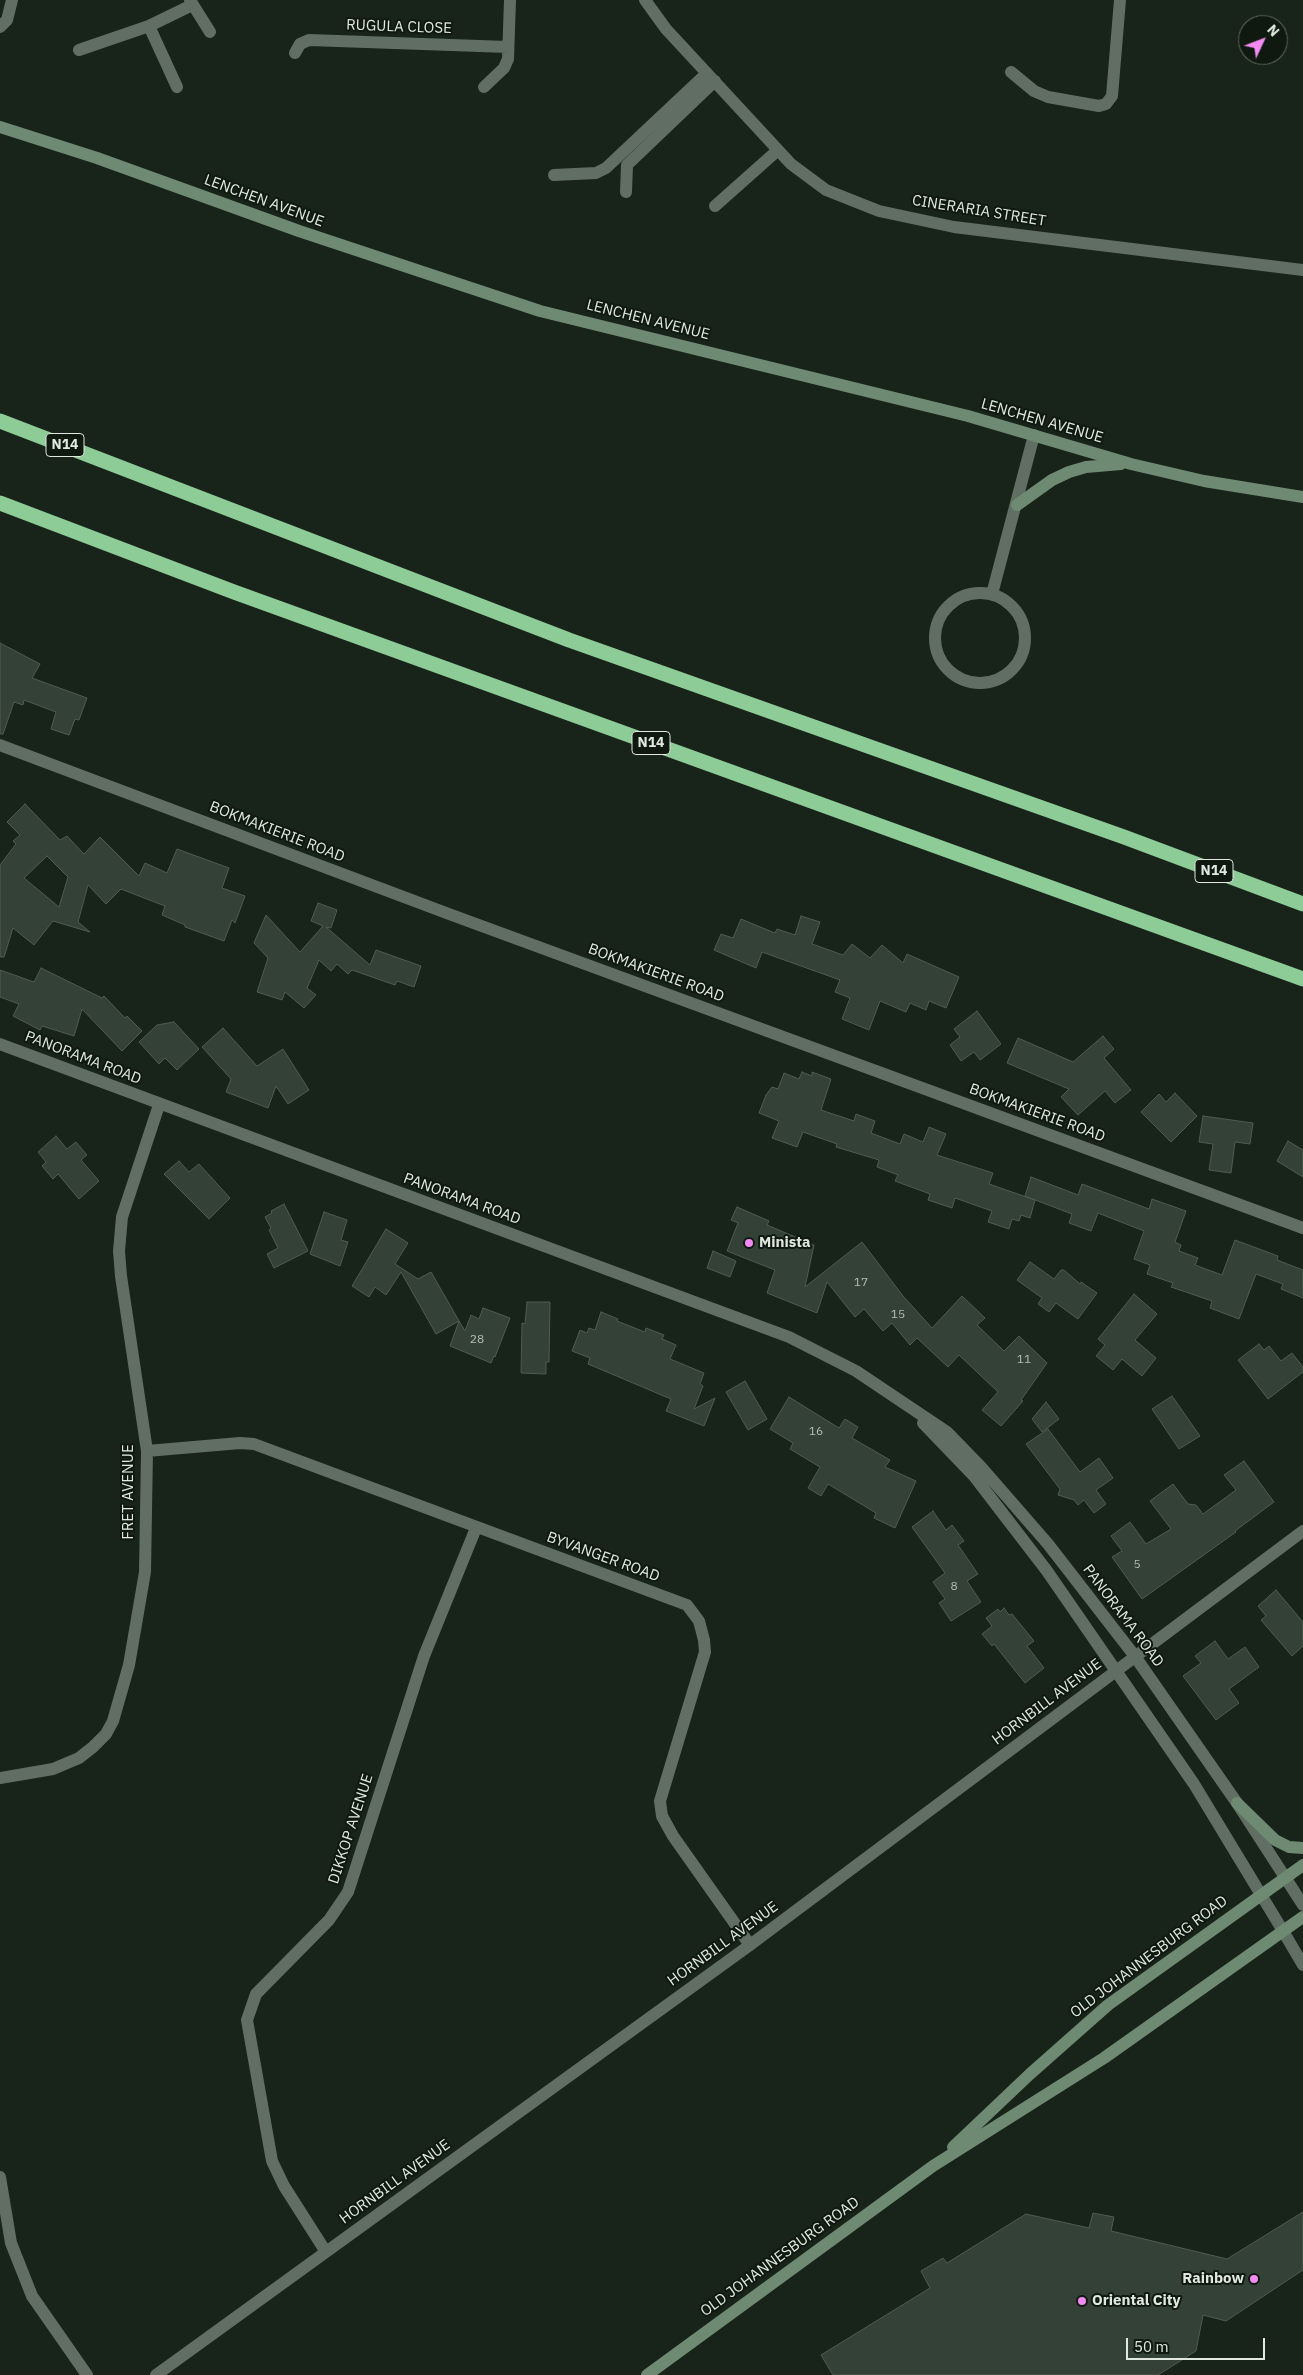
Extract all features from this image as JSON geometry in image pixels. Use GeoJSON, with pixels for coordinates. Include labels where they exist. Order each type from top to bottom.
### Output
{"type":"FeatureCollection","features":[{"type":"Feature","properties":{"kind":"highway","name":"N14"},"geometry":{"type":"LineString","coordinates":[[0,421],[569,640],[1124,837],[1303,904]]}},
{"type":"Feature","properties":{"kind":"highway","name":"N14"},"geometry":{"type":"LineString","coordinates":[[0,503],[234,592],[1303,979]]}},
{"type":"Feature","properties":{"kind":"main road","name":"LENCHEN AVENUE"},"geometry":{"type":"LineString","coordinates":[[0,127],[97,158],[299,232],[540,311],[939,409],[1131,464],[1204,481],[1303,497]]}},
{"type":"Feature","properties":{"kind":"main road"},"geometry":{"type":"LineString","coordinates":[[1017,505],[1052,480],[1069,472],[1086,468],[1131,464]]}},
{"type":"Feature","properties":{"kind":"main road"},"geometry":{"type":"LineString","coordinates":[[1236,1803],[1275,1840],[1289,1847],[1303,1848]]}},
{"type":"Feature","properties":{"kind":"main road","name":"OLD JOHANNESBURG ROAD"},"geometry":{"type":"LineString","coordinates":[[933,2166],[1030,2074],[1108,2005],[1303,1864]]}},
{"type":"Feature","properties":{"kind":"main road","name":"OLD JOHANNESBURG ROAD"},"geometry":{"type":"LineString","coordinates":[[647,2375],[933,2166],[1104,2058],[1303,1917]]}},
{"type":"Feature","properties":{"kind":"street"},"geometry":{"type":"LineString","coordinates":[[0,27],[7,20],[12,0]]}},
{"type":"Feature","properties":{"kind":"street"},"geometry":{"type":"LineString","coordinates":[[484,87],[506,65],[510,0]]}},
{"type":"Feature","properties":{"kind":"street","name":"CINERARIA STREET"},"geometry":{"type":"LineString","coordinates":[[645,0],[666,28],[791,164],[826,190],[879,211],[954,227],[1303,270]]}},
{"type":"Feature","properties":{"kind":"street"},"geometry":{"type":"LineString","coordinates":[[1011,72],[1034,91],[1048,97],[1099,106],[1109,102],[1112,96],[1120,0]]}},
{"type":"Feature","properties":{"kind":"street"},"geometry":{"type":"LineString","coordinates":[[79,50],[149,26],[191,3],[210,32]]}},
{"type":"Feature","properties":{"kind":"street"},"geometry":{"type":"LineString","coordinates":[[149,26],[176,87]]}},
{"type":"Feature","properties":{"kind":"street","name":"RUGULA CLOSE"},"geometry":{"type":"LineString","coordinates":[[295,54],[300,44],[309,40],[508,46]]}},
{"type":"Feature","properties":{"kind":"street"},"geometry":{"type":"LineString","coordinates":[[554,175],[596,173],[606,168],[711,77]]}},
{"type":"Feature","properties":{"kind":"street"},"geometry":{"type":"LineString","coordinates":[[626,192],[627,165],[711,77]]}},
{"type":"Feature","properties":{"kind":"street"},"geometry":{"type":"LineString","coordinates":[[715,206],[778,150]]}},
{"type":"Feature","properties":{"kind":"street"},"geometry":{"type":"LineString","coordinates":[[992,594],[1034,435]]}},
{"type":"Feature","properties":{"kind":"street"},"geometry":{"type":"LineString","coordinates":[[974,593],[992,594],[1008,602],[1020,615],[1026,632],[1025,649],[1018,665],[1005,677],[989,683],[971,683],[954,676],[942,663],[935,646],[936,628],[944,611],[957,599],[974,593]]}},
{"type":"Feature","properties":{"kind":"street","name":"BOKMAKIERIE ROAD"},"geometry":{"type":"LineString","coordinates":[[0,745],[449,914],[1303,1228]]}},
{"type":"Feature","properties":{"kind":"street","name":"PANORAMA ROAD"},"geometry":{"type":"LineString","coordinates":[[0,1044],[159,1105],[789,1337],[856,1372],[904,1403],[947,1432],[981,1467],[1048,1544],[1134,1656],[1236,1803],[1303,1905]]}},
{"type":"Feature","properties":{"kind":"street","name":"FRET AVENUE"},"geometry":{"type":"LineString","coordinates":[[0,1778],[54,1769],[80,1758],[106,1734],[114,1721],[129,1665],[145,1572],[147,1451],[119,1251],[122,1217],[159,1105]]}},
{"type":"Feature","properties":{"kind":"street","name":"PANORAMA ROAD"},"geometry":{"type":"LineString","coordinates":[[904,1403],[974,1476],[1047,1571],[1194,1784],[1303,1965]]}},
{"type":"Feature","properties":{"kind":"street","name":"BYVANGER ROAD"},"geometry":{"type":"LineString","coordinates":[[147,1451],[254,1444],[687,1605],[699,1621],[705,1652],[660,1802],[662,1816],[673,1836],[750,1945]]}},
{"type":"Feature","properties":{"kind":"street","name":"DIKKOP AVENUE"},"geometry":{"type":"LineString","coordinates":[[326,2252],[284,2186],[272,2160],[247,2020],[256,1994],[329,1920],[348,1892],[424,1656],[476,1528]]}},
{"type":"Feature","properties":{"kind":"street","name":"HORNBILL AVENUE"},"geometry":{"type":"LineString","coordinates":[[156,2375],[750,1945],[1303,1531]]}},
{"type":"Feature","properties":{"kind":"street"},"geometry":{"type":"LineString","coordinates":[[0,2177],[5,2244],[32,2296],[87,2375]]}},
{"type":"Feature","properties":{"kind":"building"},"geometry":{"type":"Polygon","coordinates":[[[0,643],[40,664],[32,678],[87,698],[79,720],[75,719],[69,735],[51,729],[56,712],[24,700],[23,705],[14,702],[3,734],[0,734],[0,643]]]}},
{"type":"Feature","properties":{"kind":"building"},"geometry":{"type":"Polygon","coordinates":[[[25,804],[60,840],[67,836],[84,854],[100,837],[139,876],[145,863],[167,873],[177,849],[229,868],[222,888],[245,896],[235,923],[232,920],[224,941],[185,927],[185,925],[162,915],[165,906],[121,889],[106,904],[88,885],[78,922],[90,932],[53,921],[34,945],[13,928],[4,957],[0,957],[0,865],[16,844],[13,841],[20,835],[7,822],[25,804]],[[47,856],[24,878],[59,907],[68,877],[47,856]]]}},
{"type":"Feature","properties":{"kind":"building"},"geometry":{"type":"Polygon","coordinates":[[[318,903],[337,910],[331,928],[326,927],[370,965],[376,950],[421,966],[414,987],[397,981],[395,985],[352,970],[348,974],[337,964],[331,971],[319,960],[307,988],[316,995],[304,1008],[285,992],[282,1000],[257,992],[268,958],[254,943],[266,915],[300,952],[323,926],[311,921],[318,903]]]}},
{"type":"Feature","properties":{"kind":"building"},"geometry":{"type":"Polygon","coordinates":[[[801,916],[820,922],[812,944],[843,955],[852,944],[870,958],[882,945],[903,963],[907,954],[959,977],[946,1008],[929,1001],[926,1010],[910,1003],[906,1012],[880,1001],[869,1030],[842,1019],[850,998],[835,992],[840,980],[762,952],[756,968],[714,950],[721,934],[733,938],[741,919],[775,933],[777,929],[795,935],[801,916]]]}},
{"type":"Feature","properties":{"kind":"building"},"geometry":{"type":"Polygon","coordinates":[[[41,968],[102,998],[104,996],[125,1018],[127,1016],[142,1031],[122,1051],[82,1009],[74,1036],[42,1026],[40,1030],[13,1016],[19,1004],[0,997],[0,970],[34,982],[41,968]]]}},
{"type":"Feature","properties":{"kind":"building"},"geometry":{"type":"Polygon","coordinates":[[[977,1011],[1001,1044],[980,1060],[974,1052],[961,1061],[950,1045],[960,1037],[954,1029],[977,1011]]]}},
{"type":"Feature","properties":{"kind":"building"},"geometry":{"type":"Polygon","coordinates":[[[174,1022],[199,1049],[177,1070],[165,1058],[159,1064],[139,1042],[157,1025],[174,1022]]]}},
{"type":"Feature","properties":{"kind":"building"},"geometry":{"type":"Polygon","coordinates":[[[223,1028],[257,1066],[283,1049],[309,1090],[288,1104],[276,1086],[268,1108],[226,1092],[231,1079],[202,1047],[223,1028]]]}},
{"type":"Feature","properties":{"kind":"building"},"geometry":{"type":"Polygon","coordinates":[[[1103,1036],[1114,1049],[1104,1058],[1131,1090],[1115,1103],[1105,1091],[1078,1115],[1061,1097],[1069,1089],[1007,1063],[1018,1038],[1073,1062],[1103,1036]]]}},
{"type":"Feature","properties":{"kind":"building"},"geometry":{"type":"Polygon","coordinates":[[[802,1072],[812,1076],[812,1072],[831,1079],[821,1110],[854,1121],[856,1114],[875,1121],[871,1133],[900,1144],[904,1134],[923,1142],[929,1127],[946,1134],[937,1155],[993,1173],[989,1184],[1035,1200],[1030,1218],[1021,1215],[1019,1221],[1012,1219],[1009,1229],[988,1222],[992,1211],[955,1198],[952,1208],[928,1200],[930,1194],[895,1181],[898,1175],[877,1167],[879,1160],[836,1147],[837,1144],[803,1132],[797,1147],[772,1138],[779,1121],[759,1113],[766,1095],[772,1087],[778,1089],[784,1073],[799,1079],[802,1072]]]}},
{"type":"Feature","properties":{"kind":"building"},"geometry":{"type":"Polygon","coordinates":[[[1175,1093],[1197,1116],[1171,1142],[1141,1112],[1159,1094],[1166,1102],[1175,1093]]]}},
{"type":"Feature","properties":{"kind":"building"},"geometry":{"type":"Polygon","coordinates":[[[1203,1116],[1253,1123],[1250,1144],[1235,1142],[1231,1173],[1209,1170],[1213,1144],[1199,1142],[1203,1116]]]}},
{"type":"Feature","properties":{"kind":"building"},"geometry":{"type":"Polygon","coordinates":[[[56,1136],[67,1149],[76,1142],[87,1155],[81,1160],[99,1181],[79,1199],[58,1174],[53,1179],[42,1166],[46,1162],[38,1152],[56,1136]]]}},
{"type":"Feature","properties":{"kind":"building"},"geometry":{"type":"Polygon","coordinates":[[[1288,1141],[1303,1150],[1303,1177],[1277,1161],[1288,1141]]]}},
{"type":"Feature","properties":{"kind":"building"},"geometry":{"type":"Polygon","coordinates":[[[179,1161],[189,1172],[199,1164],[230,1198],[209,1219],[164,1174],[179,1161]]]}},
{"type":"Feature","properties":{"kind":"building"},"geometry":{"type":"Polygon","coordinates":[[[1031,1177],[1078,1195],[1082,1184],[1149,1209],[1152,1199],[1186,1211],[1175,1242],[1181,1245],[1179,1251],[1198,1258],[1195,1265],[1222,1275],[1235,1240],[1278,1256],[1277,1260],[1303,1270],[1303,1298],[1281,1289],[1283,1284],[1256,1274],[1239,1319],[1210,1308],[1212,1301],[1171,1287],[1173,1283],[1147,1274],[1150,1265],[1134,1259],[1144,1231],[1098,1213],[1091,1231],[1069,1223],[1072,1214],[1025,1196],[1031,1177]]]}},
{"type":"Feature","properties":{"kind":"building"},"geometry":{"type":"Polygon","coordinates":[[[284,1204],[308,1251],[274,1268],[267,1254],[278,1248],[265,1217],[272,1213],[271,1211],[284,1204]]]}},
{"type":"Feature","properties":{"kind":"building"},"geometry":{"type":"Polygon","coordinates":[[[737,1207],[769,1221],[767,1225],[814,1245],[805,1287],[862,1242],[903,1296],[932,1328],[962,1296],[985,1318],[977,1325],[1004,1351],[1019,1336],[1047,1363],[1021,1400],[1023,1401],[1001,1426],[982,1410],[998,1392],[959,1355],[948,1367],[917,1338],[910,1345],[892,1323],[883,1331],[864,1309],[855,1317],[827,1282],[817,1313],[767,1293],[775,1270],[727,1251],[738,1223],[731,1220],[737,1207]]]}},
{"type":"Feature","properties":{"kind":"building"},"geometry":{"type":"Polygon","coordinates":[[[324,1212],[347,1220],[341,1240],[348,1242],[340,1266],[310,1254],[324,1212]]]}},
{"type":"Feature","properties":{"kind":"building"},"geometry":{"type":"Polygon","coordinates":[[[386,1229],[408,1243],[395,1264],[418,1279],[431,1272],[459,1321],[436,1334],[401,1272],[386,1295],[375,1287],[369,1297],[352,1286],[386,1229]]]}},
{"type":"Feature","properties":{"kind":"building"},"geometry":{"type":"Polygon","coordinates":[[[713,1251],[736,1261],[730,1277],[707,1268],[713,1251]]]}},
{"type":"Feature","properties":{"kind":"building"},"geometry":{"type":"Polygon","coordinates":[[[1030,1262],[1054,1279],[1061,1270],[1064,1270],[1080,1284],[1081,1282],[1097,1293],[1078,1319],[1056,1303],[1049,1312],[1038,1304],[1042,1298],[1017,1280],[1030,1262]]]}},
{"type":"Feature","properties":{"kind":"building"},"geometry":{"type":"Polygon","coordinates":[[[1134,1294],[1157,1314],[1135,1340],[1156,1358],[1142,1376],[1122,1359],[1113,1370],[1096,1356],[1105,1345],[1098,1339],[1134,1294]]]}},
{"type":"Feature","properties":{"kind":"building"},"geometry":{"type":"Polygon","coordinates":[[[527,1302],[550,1302],[549,1362],[546,1362],[546,1374],[521,1373],[522,1323],[525,1324],[527,1302]]]}},
{"type":"Feature","properties":{"kind":"building"},"geometry":{"type":"Polygon","coordinates":[[[483,1308],[510,1318],[491,1363],[450,1346],[459,1321],[465,1331],[471,1315],[479,1319],[483,1308]]]}},
{"type":"Feature","properties":{"kind":"building"},"geometry":{"type":"Polygon","coordinates":[[[601,1312],[618,1319],[617,1321],[645,1332],[646,1328],[664,1335],[662,1339],[676,1345],[670,1359],[704,1373],[700,1384],[703,1386],[694,1409],[715,1398],[704,1426],[666,1411],[671,1399],[588,1364],[590,1358],[572,1351],[580,1330],[587,1333],[589,1328],[595,1330],[601,1312]]]}},
{"type":"Feature","properties":{"kind":"building"},"geometry":{"type":"Polygon","coordinates":[[[1259,1344],[1264,1350],[1269,1346],[1281,1361],[1292,1353],[1303,1367],[1303,1372],[1268,1399],[1238,1360],[1259,1344]]]}},
{"type":"Feature","properties":{"kind":"building"},"geometry":{"type":"Polygon","coordinates":[[[745,1381],[767,1419],[748,1430],[726,1392],[745,1381]]]}},
{"type":"Feature","properties":{"kind":"building"},"geometry":{"type":"Polygon","coordinates":[[[1172,1396],[1200,1436],[1179,1449],[1152,1409],[1172,1396]]]}},
{"type":"Feature","properties":{"kind":"building"},"geometry":{"type":"Polygon","coordinates":[[[789,1397],[839,1428],[845,1419],[858,1427],[852,1438],[890,1460],[885,1467],[916,1481],[895,1528],[874,1518],[876,1513],[828,1484],[821,1496],[808,1488],[820,1467],[790,1449],[793,1443],[770,1429],[789,1397]]]}},
{"type":"Feature","properties":{"kind":"building"},"geometry":{"type":"Polygon","coordinates":[[[1046,1402],[1059,1419],[1042,1432],[1032,1419],[1046,1402]]]}},
{"type":"Feature","properties":{"kind":"building"},"geometry":{"type":"Polygon","coordinates":[[[1048,1429],[1080,1472],[1099,1458],[1113,1478],[1096,1490],[1106,1504],[1094,1513],[1084,1500],[1078,1505],[1074,1500],[1058,1495],[1060,1489],[1026,1444],[1048,1429]]]}},
{"type":"Feature","properties":{"kind":"building"},"geometry":{"type":"Polygon","coordinates":[[[1244,1461],[1274,1502],[1236,1532],[1142,1599],[1112,1557],[1122,1551],[1111,1536],[1130,1522],[1146,1544],[1171,1529],[1150,1501],[1173,1484],[1188,1504],[1196,1505],[1203,1514],[1236,1490],[1224,1475],[1244,1461]]]}},
{"type":"Feature","properties":{"kind":"building"},"geometry":{"type":"Polygon","coordinates":[[[933,1511],[946,1530],[952,1525],[964,1541],[958,1545],[978,1574],[967,1581],[981,1602],[951,1621],[939,1603],[945,1599],[933,1582],[945,1573],[912,1527],[933,1511]]]}},
{"type":"Feature","properties":{"kind":"building"},"geometry":{"type":"Polygon","coordinates":[[[1276,1590],[1303,1622],[1303,1646],[1292,1656],[1261,1620],[1266,1616],[1258,1606],[1276,1590]]]}},
{"type":"Feature","properties":{"kind":"building"},"geometry":{"type":"Polygon","coordinates":[[[1004,1608],[1009,1615],[1012,1614],[1034,1641],[1027,1646],[1044,1668],[1025,1683],[994,1644],[992,1646],[982,1634],[992,1626],[986,1618],[998,1609],[1000,1612],[1004,1608]]]}},
{"type":"Feature","properties":{"kind":"building"},"geometry":{"type":"Polygon","coordinates":[[[1215,1641],[1228,1659],[1245,1647],[1259,1667],[1229,1689],[1239,1703],[1216,1720],[1183,1676],[1201,1663],[1195,1656],[1215,1641]]]}},
{"type":"Feature","properties":{"kind":"building","name":"Oriental City"},"geometry":{"type":"Polygon","coordinates":[[[1303,2212],[1303,2270],[1226,2321],[1203,2315],[1196,2351],[1158,2375],[833,2375],[821,2355],[930,2288],[921,2271],[943,2258],[947,2263],[1026,2214],[1089,2228],[1093,2213],[1114,2217],[1111,2231],[1227,2259],[1303,2212]]]}},
{"type":"Feature","properties":{"kind":"place","name":"Minista"},"geometry":{"type":"Point","coordinates":[749,1243]}},
{"type":"Feature","properties":{"kind":"place","name":"Rainbow"},"geometry":{"type":"Point","coordinates":[1254,2279]}},
{"type":"Feature","properties":{"kind":"place","name":"Oriental City"},"geometry":{"type":"Point","coordinates":[1082,2301]}}]}
